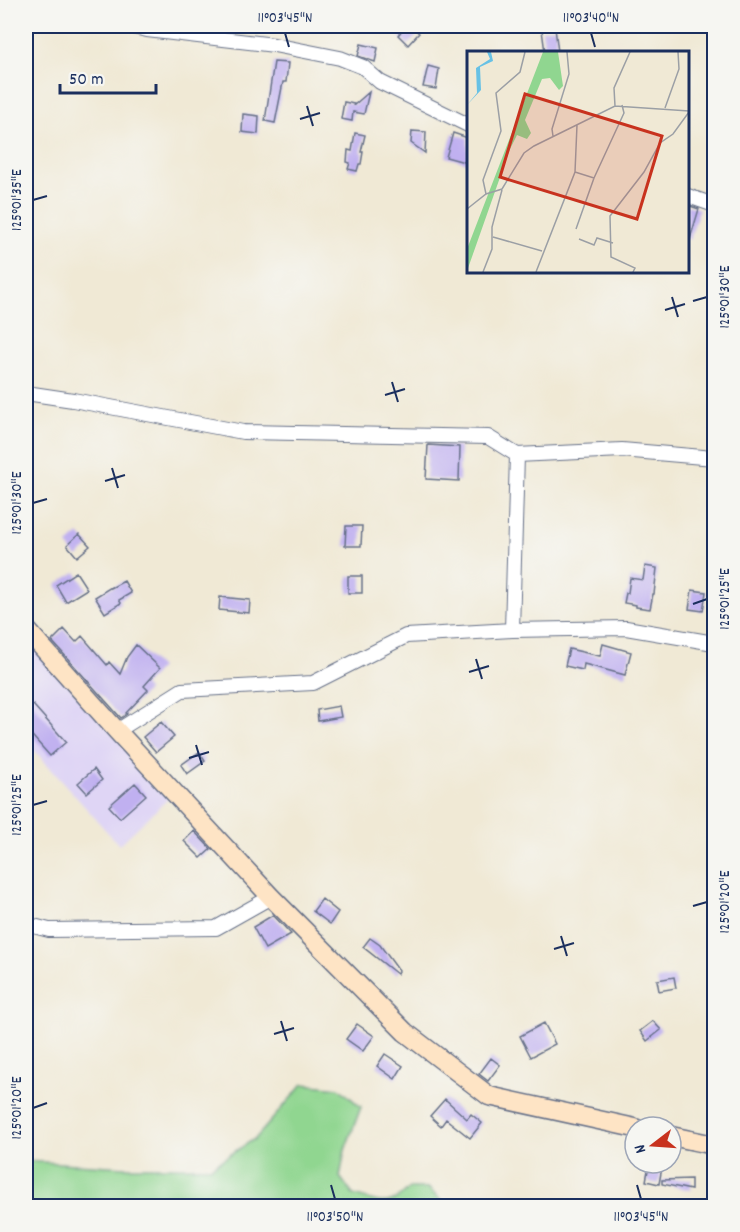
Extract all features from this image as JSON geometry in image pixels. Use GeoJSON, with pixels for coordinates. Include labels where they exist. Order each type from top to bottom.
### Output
{"type":"FeatureCollection","features":[{"type":"Feature","properties":{"kind":"street"},"geometry":{"type":"LineString","coordinates":[[129,26],[274,45],[340,58],[363,67],[380,82],[467,125]]}},
{"type":"Feature","properties":{"kind":"street"},"geometry":{"type":"LineString","coordinates":[[689,197],[714,205]]}},
{"type":"Feature","properties":{"kind":"street"},"geometry":{"type":"LineString","coordinates":[[26,393],[243,432],[488,437],[517,455],[622,450],[714,458]]}},
{"type":"Feature","properties":{"kind":"street"},"geometry":{"type":"LineString","coordinates":[[512,630],[517,455]]}},
{"type":"Feature","properties":{"kind":"street"},"geometry":{"type":"LineString","coordinates":[[117,731],[182,690],[313,683],[406,636],[512,630],[626,628],[714,643]]}},
{"type":"Feature","properties":{"kind":"street"},"geometry":{"type":"LineString","coordinates":[[26,629],[271,897],[405,1032],[489,1096],[623,1125]]}},
{"type":"Feature","properties":{"kind":"street"},"geometry":{"type":"LineString","coordinates":[[26,924],[49,930],[216,928],[271,897]]}},
{"type":"Feature","properties":{"kind":"street"},"geometry":{"type":"LineString","coordinates":[[683,1139],[714,1145]]}},
{"type":"Feature","properties":{"kind":"shaded area"},"geometry":{"type":"Polygon","coordinates":[[[26,638],[170,797],[119,845],[26,741],[26,638]]]}},
{"type":"Feature","properties":{"kind":"green space"},"geometry":{"type":"Polygon","coordinates":[[[303,1084],[339,1088],[361,1107],[345,1150],[340,1177],[353,1195],[377,1202],[389,1202],[410,1188],[428,1188],[447,1206],[26,1206],[26,1161],[125,1167],[211,1167],[256,1138],[303,1084]]]}},
{"type":"Feature","properties":{"kind":"building"},"geometry":{"type":"Polygon","coordinates":[[[406,26],[411,26],[419,33],[408,45],[398,35],[406,26]]]}},
{"type":"Feature","properties":{"kind":"building"},"geometry":{"type":"Polygon","coordinates":[[[555,28],[558,51],[545,51],[542,30],[555,28]]]}},
{"type":"Feature","properties":{"kind":"building"},"geometry":{"type":"Polygon","coordinates":[[[361,44],[378,48],[375,62],[358,56],[361,44]]]}},
{"type":"Feature","properties":{"kind":"building"},"geometry":{"type":"Polygon","coordinates":[[[274,62],[288,63],[286,82],[283,82],[275,123],[265,121],[274,62]]]}},
{"type":"Feature","properties":{"kind":"building"},"geometry":{"type":"Polygon","coordinates":[[[428,66],[439,69],[436,89],[423,87],[428,66]]]}},
{"type":"Feature","properties":{"kind":"building"},"geometry":{"type":"Polygon","coordinates":[[[369,92],[364,114],[353,112],[352,121],[341,119],[344,102],[354,104],[353,106],[369,92]]]}},
{"type":"Feature","properties":{"kind":"building"},"geometry":{"type":"Polygon","coordinates":[[[243,114],[259,116],[258,134],[242,132],[243,114]]]}},
{"type":"Feature","properties":{"kind":"building"},"geometry":{"type":"Polygon","coordinates":[[[412,131],[426,132],[425,153],[411,143],[412,131]]]}},
{"type":"Feature","properties":{"kind":"building"},"geometry":{"type":"Polygon","coordinates":[[[355,133],[365,135],[361,164],[357,171],[348,169],[350,163],[347,162],[348,150],[352,151],[355,133]]]}},
{"type":"Feature","properties":{"kind":"building"},"geometry":{"type":"Polygon","coordinates":[[[453,133],[467,138],[467,163],[446,157],[453,133]]]}},
{"type":"Feature","properties":{"kind":"building"},"geometry":{"type":"Polygon","coordinates":[[[689,206],[699,209],[689,239],[689,206]]]}},
{"type":"Feature","properties":{"kind":"building"},"geometry":{"type":"Polygon","coordinates":[[[428,445],[460,447],[459,481],[426,479],[428,445]]]}},
{"type":"Feature","properties":{"kind":"building"},"geometry":{"type":"Polygon","coordinates":[[[346,526],[362,526],[361,546],[345,546],[346,526]]]}},
{"type":"Feature","properties":{"kind":"building"},"geometry":{"type":"Polygon","coordinates":[[[79,534],[90,546],[77,557],[67,545],[79,534]]]}},
{"type":"Feature","properties":{"kind":"building"},"geometry":{"type":"Polygon","coordinates":[[[645,566],[657,568],[650,609],[624,603],[630,578],[643,580],[645,566]]]}},
{"type":"Feature","properties":{"kind":"building"},"geometry":{"type":"Polygon","coordinates":[[[76,572],[87,589],[66,602],[56,585],[76,572]]]}},
{"type":"Feature","properties":{"kind":"building"},"geometry":{"type":"Polygon","coordinates":[[[348,576],[362,576],[362,593],[348,593],[348,576]]]}},
{"type":"Feature","properties":{"kind":"building"},"geometry":{"type":"Polygon","coordinates":[[[124,581],[131,593],[119,600],[121,603],[105,613],[95,597],[124,581]]]}},
{"type":"Feature","properties":{"kind":"building"},"geometry":{"type":"Polygon","coordinates":[[[692,590],[706,592],[703,611],[689,609],[692,590]]]}},
{"type":"Feature","properties":{"kind":"building"},"geometry":{"type":"Polygon","coordinates":[[[220,597],[250,600],[249,613],[219,610],[220,597]]]}},
{"type":"Feature","properties":{"kind":"building"},"geometry":{"type":"Polygon","coordinates":[[[64,629],[76,642],[82,636],[107,665],[109,662],[120,674],[127,657],[136,645],[160,668],[144,686],[148,690],[127,714],[121,718],[52,641],[64,629]]]}},
{"type":"Feature","properties":{"kind":"building"},"geometry":{"type":"Polygon","coordinates":[[[603,644],[631,652],[625,675],[584,664],[583,670],[565,666],[569,649],[600,656],[603,644]]]}},
{"type":"Feature","properties":{"kind":"building"},"geometry":{"type":"Polygon","coordinates":[[[26,697],[66,742],[50,756],[26,729],[26,697]]]}},
{"type":"Feature","properties":{"kind":"building"},"geometry":{"type":"Polygon","coordinates":[[[339,706],[341,717],[318,721],[317,710],[339,706]]]}},
{"type":"Feature","properties":{"kind":"building"},"geometry":{"type":"Polygon","coordinates":[[[161,722],[174,737],[156,752],[143,737],[161,722]]]}},
{"type":"Feature","properties":{"kind":"building"},"geometry":{"type":"Polygon","coordinates":[[[199,752],[205,761],[187,774],[181,765],[199,752]]]}},
{"type":"Feature","properties":{"kind":"building"},"geometry":{"type":"Polygon","coordinates":[[[94,769],[102,780],[87,793],[78,783],[94,769]]]}},
{"type":"Feature","properties":{"kind":"building"},"geometry":{"type":"Polygon","coordinates":[[[135,783],[146,795],[120,818],[109,806],[135,783]]]}},
{"type":"Feature","properties":{"kind":"building"},"geometry":{"type":"Polygon","coordinates":[[[194,831],[211,849],[201,858],[184,841],[194,831]]]}},
{"type":"Feature","properties":{"kind":"building"},"geometry":{"type":"Polygon","coordinates":[[[322,899],[338,912],[330,924],[313,911],[322,899]]]}},
{"type":"Feature","properties":{"kind":"building"},"geometry":{"type":"Polygon","coordinates":[[[273,915],[291,934],[265,949],[253,927],[273,915]]]}},
{"type":"Feature","properties":{"kind":"building"},"geometry":{"type":"Polygon","coordinates":[[[370,938],[380,945],[399,971],[397,974],[363,947],[370,938]]]}},
{"type":"Feature","properties":{"kind":"building"},"geometry":{"type":"Polygon","coordinates":[[[674,977],[676,988],[659,991],[657,980],[674,977]]]}},
{"type":"Feature","properties":{"kind":"building"},"geometry":{"type":"Polygon","coordinates":[[[653,1021],[661,1030],[647,1041],[640,1031],[653,1021]]]}},
{"type":"Feature","properties":{"kind":"building"},"geometry":{"type":"Polygon","coordinates":[[[544,1023],[555,1044],[531,1057],[520,1036],[544,1023]]]}},
{"type":"Feature","properties":{"kind":"building"},"geometry":{"type":"Polygon","coordinates":[[[357,1024],[374,1036],[363,1051],[346,1039],[357,1024]]]}},
{"type":"Feature","properties":{"kind":"building"},"geometry":{"type":"Polygon","coordinates":[[[385,1054],[403,1066],[395,1079],[377,1066],[385,1054]]]}},
{"type":"Feature","properties":{"kind":"building"},"geometry":{"type":"Polygon","coordinates":[[[491,1058],[500,1065],[488,1081],[479,1074],[491,1058]]]}},
{"type":"Feature","properties":{"kind":"building"},"geometry":{"type":"Polygon","coordinates":[[[445,1099],[467,1119],[471,1114],[482,1123],[470,1138],[446,1119],[441,1126],[430,1116],[445,1099]]]}},
{"type":"Feature","properties":{"kind":"building"},"geometry":{"type":"Polygon","coordinates":[[[647,1175],[661,1175],[659,1184],[646,1181],[647,1175]]]}},
{"type":"Feature","properties":{"kind":"building"},"geometry":{"type":"Polygon","coordinates":[[[691,1179],[691,1190],[662,1184],[662,1180],[691,1179]]]}}]}
